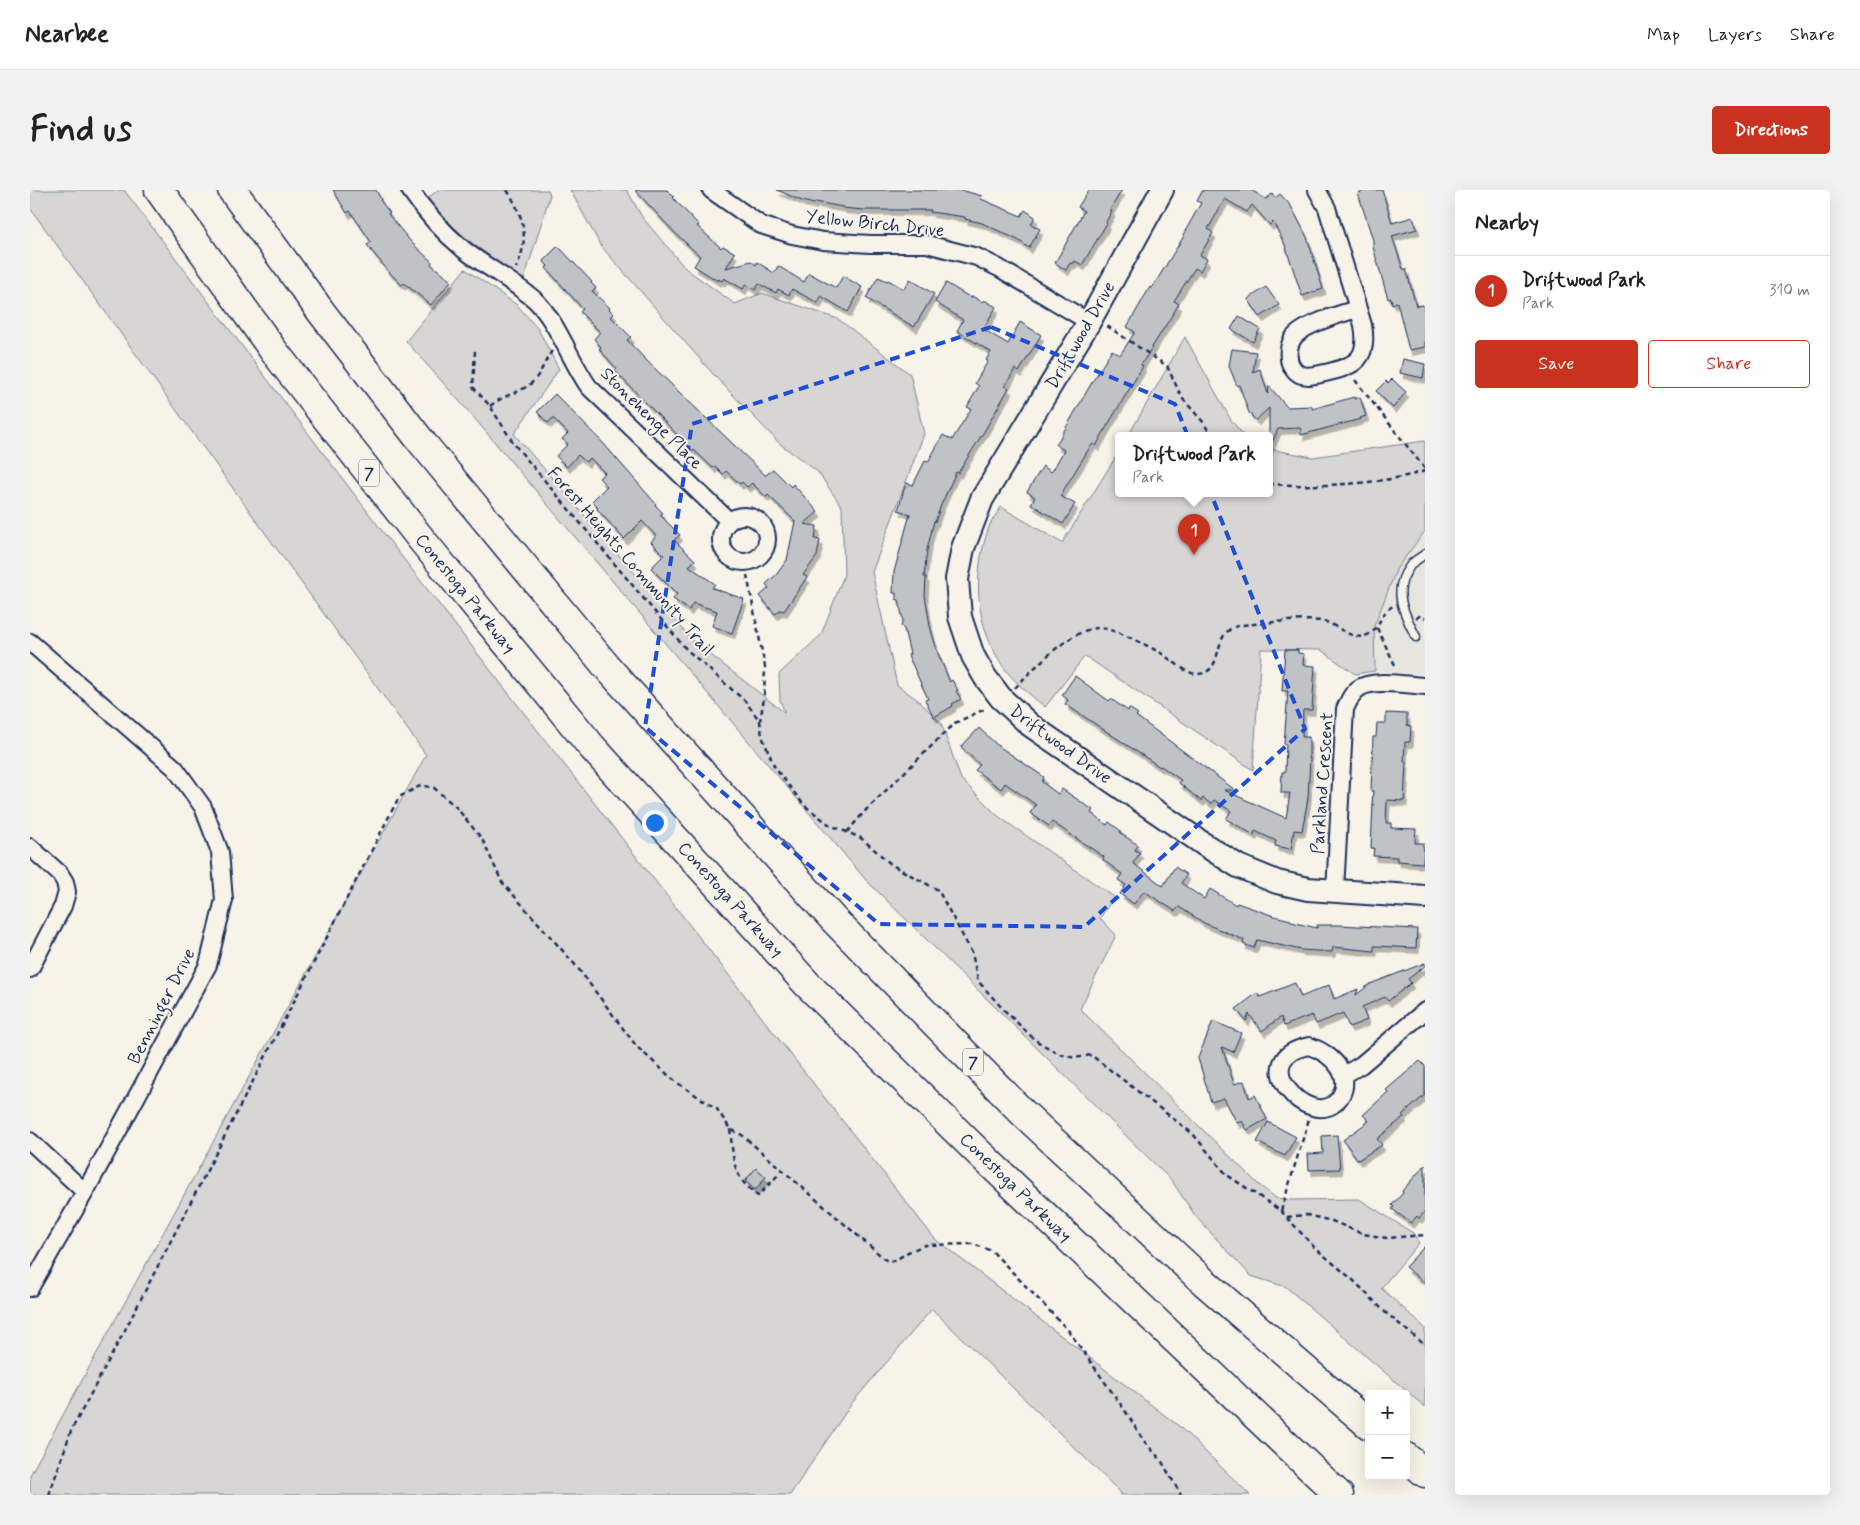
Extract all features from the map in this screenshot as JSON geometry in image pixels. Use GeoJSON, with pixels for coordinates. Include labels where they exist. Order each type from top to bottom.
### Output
{"type":"FeatureCollection","features":[{"type":"Feature","properties":{"kind":"highway","name":"Conestoga Parkway"},"geometry":{"type":"LineString","coordinates":[[159,190],[274,350],[397,509],[592,747],[808,985],[979,1153],[1339,1495]]}},
{"type":"Feature","properties":{"kind":"highway","name":"7"},"geometry":{"type":"LineString","coordinates":[[232,190],[322,313],[420,440],[607,667],[833,919],[1023,1113],[1204,1282],[1365,1422]]}},
{"type":"Feature","properties":{"kind":"highway"},"geometry":{"type":"LineString","coordinates":[[1410,1460],[1425,1473]]}},
{"type":"Feature","properties":{"kind":"street","name":"Stonehenge Place"},"geometry":{"type":"LineString","coordinates":[[410,190],[441,229],[464,249],[536,301],[546,312],[579,373],[600,400],[729,521]]}},
{"type":"Feature","properties":{"kind":"street","name":"Yellow Birch Drive"},"geometry":{"type":"LineString","coordinates":[[711,190],[761,225],[792,234],[823,241],[870,244],[927,244],[978,257],[1098,324]]}},
{"type":"Feature","properties":{"kind":"street","name":"Driftwood Drive"},"geometry":{"type":"LineString","coordinates":[[1162,190],[1098,324],[982,499],[963,548],[957,579],[960,617],[973,656],[985,678],[1001,698],[1030,725],[1204,845],[1238,866],[1277,882],[1308,889],[1425,897]]}},
{"type":"Feature","properties":{"kind":"street"},"geometry":{"type":"LineString","coordinates":[[1317,190],[1327,208],[1363,325],[1365,340],[1362,353],[1354,364],[1312,376],[1298,373],[1289,363],[1288,350],[1292,338],[1331,316],[1357,309]]}},
{"type":"Feature","properties":{"kind":"street","name":"Benninger Drive"},"geometry":{"type":"LineString","coordinates":[[30,642],[175,768],[203,807],[220,852],[224,900],[208,964],[85,1192],[30,1288]]}},
{"type":"Feature","properties":{"kind":"street","name":"Parkland Crescent"},"geometry":{"type":"LineString","coordinates":[[1334,891],[1345,709],[1359,687],[1375,683],[1425,686]]}},
{"type":"Feature","properties":{"kind":"street"},"geometry":{"type":"LineString","coordinates":[[30,847],[60,874],[65,882],[67,892],[63,906],[30,968]]}},
{"type":"Feature","properties":{"kind":"street"},"geometry":{"type":"LineString","coordinates":[[1344,1075],[1361,1065],[1425,1011]]}},
{"type":"Feature","properties":{"kind":"street"},"geometry":{"type":"LineString","coordinates":[[30,1141],[85,1192]]}},
{"type":"Feature","properties":{"kind":"lane"},"geometry":{"type":"LineString","coordinates":[[1416,637],[1400,602],[1401,583],[1410,566],[1425,554]]}},
{"type":"Feature","properties":{"kind":"path"},"geometry":{"type":"LineString","coordinates":[[507,190],[521,216],[524,230],[522,253],[509,280]]}},
{"type":"Feature","properties":{"kind":"path"},"geometry":{"type":"LineString","coordinates":[[1098,324],[1167,366],[1182,398],[1204,423],[1209,432]]}},
{"type":"Feature","properties":{"kind":"path"},"geometry":{"type":"LineString","coordinates":[[490,406],[500,398],[527,386],[540,374],[551,352],[564,344]]}},
{"type":"Feature","properties":{"kind":"path","name":"Forest Heights Community Trail"},"geometry":{"type":"LineString","coordinates":[[475,351],[473,387],[490,406],[514,444],[686,649],[745,701],[760,721],[762,736],[775,768],[804,805],[830,825],[861,838],[892,865],[938,890],[972,953],[978,981],[1035,1040],[1059,1054],[1076,1058],[1092,1055],[1193,1134],[1227,1175],[1287,1217],[1314,1247],[1354,1280],[1386,1313],[1425,1345]]}},
{"type":"Feature","properties":{"kind":"path"},"geometry":{"type":"LineString","coordinates":[[1273,484],[1359,483],[1405,477],[1425,470],[1355,380]]}},
{"type":"Feature","properties":{"kind":"path"},"geometry":{"type":"LineString","coordinates":[[747,575],[765,668],[764,698],[760,721]]}},
{"type":"Feature","properties":{"kind":"path"},"geometry":{"type":"LineString","coordinates":[[1395,665],[1378,628],[1386,610],[1400,602]]}},
{"type":"Feature","properties":{"kind":"path"},"geometry":{"type":"LineString","coordinates":[[1012,691],[1037,665],[1065,643],[1091,629],[1101,628],[1112,631],[1159,652],[1191,673],[1198,674],[1210,670],[1214,664],[1220,641],[1226,631],[1233,627],[1309,620],[1325,622],[1359,637],[1366,636],[1378,628]]}},
{"type":"Feature","properties":{"kind":"path"},"geometry":{"type":"LineString","coordinates":[[847,832],[866,810],[955,723],[989,707]]}},
{"type":"Feature","properties":{"kind":"path"},"geometry":{"type":"LineString","coordinates":[[49,1495],[71,1431],[125,1330],[399,797],[420,786],[433,787],[456,807],[482,839],[502,882],[576,967],[636,1046],[676,1082],[716,1109],[730,1129],[735,1170],[746,1186],[758,1196],[780,1173]]}},
{"type":"Feature","properties":{"kind":"path"},"geometry":{"type":"LineString","coordinates":[[1280,1211],[1309,1118]]}},
{"type":"Feature","properties":{"kind":"path"},"geometry":{"type":"LineString","coordinates":[[730,1129],[742,1135],[887,1262],[896,1260],[908,1252],[925,1245],[973,1244],[992,1251],[1068,1330],[1126,1412],[1144,1441],[1161,1460],[1181,1495]]}},
{"type":"Feature","properties":{"kind":"path"},"geometry":{"type":"LineString","coordinates":[[1287,1217],[1307,1215],[1332,1221],[1363,1234],[1387,1238],[1425,1235]]}},
{"type":"Feature","properties":{"kind":"highlighted area"},"geometry":{"type":"Polygon","coordinates":[[[991,327],[1175,404],[1305,729],[1084,927],[879,924],[645,727],[692,424],[991,327]]]}},
{"type":"Feature","properties":{"kind":"shaded area"},"geometry":{"type":"Polygon","coordinates":[[[30,190],[124,190],[395,548],[935,1239],[1180,1427],[1250,1495],[1120,1495],[1121,1493],[932,1309],[852,1403],[790,1495],[30,1495],[30,1475],[426,755],[30,208],[30,190]]]}},
{"type":"Feature","properties":{"kind":"shaded area"},"geometry":{"type":"Polygon","coordinates":[[[438,190],[548,190],[550,195],[524,280],[473,243],[450,223],[428,198],[438,190]]]}},
{"type":"Feature","properties":{"kind":"shaded area"},"geometry":{"type":"Polygon","coordinates":[[[570,190],[627,190],[642,217],[686,269],[735,304],[762,293],[838,319],[910,374],[924,434],[872,572],[897,685],[919,701],[941,723],[961,779],[998,816],[1114,897],[1100,918],[1116,935],[1080,1009],[1259,1185],[1276,1198],[1294,1200],[1359,1199],[1413,1233],[1419,1243],[1381,1288],[1425,1328],[1425,1407],[1410,1394],[1410,1390],[1405,1390],[1286,1287],[1251,1276],[1196,1217],[1172,1181],[866,880],[469,412],[406,341],[465,269],[517,305],[538,329],[559,369],[514,434],[693,641],[785,713],[780,700],[779,674],[821,635],[844,575],[842,507],[818,472],[780,444],[713,374],[601,246],[570,190]]]}},
{"type":"Feature","properties":{"kind":"shaded area"},"geometry":{"type":"Polygon","coordinates":[[[1185,337],[1231,420],[1241,432],[1130,432],[1185,337]]]}},
{"type":"Feature","properties":{"kind":"shaded area"},"geometry":{"type":"Polygon","coordinates":[[[1425,441],[1425,531],[1397,568],[1374,626],[1375,671],[1355,674],[1321,650],[1261,649],[1253,770],[1085,656],[1045,707],[1008,673],[999,660],[991,645],[981,613],[979,580],[983,546],[992,521],[1001,507],[1062,543],[1115,458],[1115,497],[1273,497],[1273,450],[1313,457],[1425,441]]]}},
{"type":"Feature","properties":{"kind":"shaded area"},"geometry":{"type":"Polygon","coordinates":[[[1425,531],[1425,674],[1375,671],[1374,626],[1397,568],[1425,531]]]}},
{"type":"Feature","properties":{"kind":"building"},"geometry":{"type":"Polygon","coordinates":[[[333,190],[376,190],[380,200],[390,213],[388,214],[412,243],[432,262],[431,264],[451,281],[431,305],[404,283],[402,285],[389,272],[367,245],[371,242],[350,211],[347,213],[333,190]]]}},
{"type":"Feature","properties":{"kind":"building"},"geometry":{"type":"Polygon","coordinates":[[[635,190],[667,190],[699,225],[697,226],[721,248],[723,246],[735,253],[726,268],[751,261],[756,265],[757,262],[774,273],[778,266],[804,282],[809,273],[836,288],[843,276],[862,287],[848,312],[821,296],[818,303],[792,289],[789,295],[778,289],[776,293],[759,284],[755,290],[746,284],[743,289],[724,278],[722,281],[719,279],[718,281],[694,266],[700,256],[673,231],[635,190]]]}},
{"type":"Feature","properties":{"kind":"building"},"geometry":{"type":"Polygon","coordinates":[[[777,190],[961,190],[982,196],[981,199],[1021,216],[1025,210],[1035,217],[1031,224],[1040,229],[1029,248],[1018,240],[982,223],[965,219],[965,217],[930,212],[931,210],[863,210],[815,202],[814,204],[777,190]]]}},
{"type":"Feature","properties":{"kind":"building"},"geometry":{"type":"Polygon","coordinates":[[[1089,190],[1122,190],[1110,210],[1112,211],[1107,223],[1082,265],[1075,261],[1073,264],[1070,263],[1066,270],[1055,263],[1084,211],[1078,207],[1089,190]]]}},
{"type":"Feature","properties":{"kind":"building"},"geometry":{"type":"Polygon","coordinates":[[[1203,190],[1251,190],[1266,199],[1272,194],[1275,198],[1280,194],[1291,206],[1307,237],[1323,289],[1302,296],[1285,245],[1273,222],[1270,225],[1252,205],[1247,212],[1225,199],[1208,229],[1213,233],[1200,255],[1207,259],[1200,271],[1195,268],[1174,301],[1179,304],[1141,365],[1143,366],[1096,446],[1093,444],[1090,447],[1060,496],[1075,504],[1063,524],[1031,504],[1035,497],[1027,492],[1043,466],[1051,472],[1053,470],[1064,450],[1056,445],[1091,384],[1112,350],[1120,355],[1135,332],[1127,327],[1150,287],[1152,288],[1184,236],[1201,203],[1197,201],[1203,190]]]}},
{"type":"Feature","properties":{"kind":"building"},"geometry":{"type":"Polygon","coordinates":[[[1367,190],[1382,190],[1392,223],[1413,217],[1417,229],[1392,236],[1403,269],[1406,269],[1416,306],[1423,305],[1425,312],[1425,347],[1409,350],[1397,302],[1392,304],[1391,298],[1388,299],[1373,247],[1373,240],[1358,193],[1367,190]]]}},
{"type":"Feature","properties":{"kind":"building"},"geometry":{"type":"Polygon","coordinates":[[[558,246],[592,282],[596,288],[592,291],[610,308],[614,314],[611,317],[631,337],[627,340],[646,360],[765,475],[773,469],[791,487],[793,484],[818,512],[804,524],[817,526],[815,539],[820,540],[817,556],[803,575],[807,577],[784,611],[780,610],[775,614],[760,596],[769,588],[766,584],[776,575],[787,560],[795,521],[768,495],[766,497],[752,483],[747,487],[742,482],[740,484],[726,471],[723,474],[715,466],[713,468],[693,451],[615,371],[617,369],[599,349],[601,347],[594,339],[600,332],[580,312],[583,309],[546,268],[548,266],[543,261],[558,246]]]}},
{"type":"Feature","properties":{"kind":"building"},"geometry":{"type":"Polygon","coordinates":[[[878,277],[904,289],[910,279],[934,294],[914,327],[866,298],[878,277]]]}},
{"type":"Feature","properties":{"kind":"building"},"geometry":{"type":"Polygon","coordinates":[[[946,283],[971,298],[972,296],[982,302],[984,300],[996,307],[983,329],[1008,344],[1020,322],[1041,335],[1019,372],[1015,369],[1005,386],[1009,388],[958,473],[956,472],[934,521],[927,550],[924,577],[926,577],[925,595],[930,626],[937,651],[950,682],[952,680],[961,699],[934,717],[925,700],[928,699],[908,655],[910,654],[904,629],[901,626],[903,621],[899,600],[896,599],[896,593],[893,593],[894,572],[910,514],[898,510],[906,483],[913,485],[925,461],[928,462],[943,435],[952,440],[971,409],[967,407],[979,386],[975,383],[991,352],[957,331],[963,320],[935,302],[946,283]]]}},
{"type":"Feature","properties":{"kind":"building"},"geometry":{"type":"Polygon","coordinates":[[[1266,287],[1279,305],[1260,317],[1248,299],[1266,287]]]}},
{"type":"Feature","properties":{"kind":"building"},"geometry":{"type":"Polygon","coordinates":[[[1239,316],[1260,329],[1253,342],[1231,329],[1239,316]]]}},
{"type":"Feature","properties":{"kind":"building"},"geometry":{"type":"Polygon","coordinates":[[[1232,349],[1256,352],[1253,372],[1260,369],[1268,394],[1269,386],[1287,407],[1312,406],[1312,409],[1360,397],[1366,416],[1301,435],[1301,429],[1299,428],[1278,429],[1273,440],[1273,432],[1269,432],[1269,408],[1256,420],[1249,413],[1239,385],[1237,386],[1229,366],[1232,349]]]}},
{"type":"Feature","properties":{"kind":"building"},"geometry":{"type":"Polygon","coordinates":[[[1403,359],[1425,364],[1423,378],[1400,373],[1403,359]]]}},
{"type":"Feature","properties":{"kind":"building"},"geometry":{"type":"Polygon","coordinates":[[[1392,379],[1406,392],[1393,408],[1376,391],[1386,381],[1388,383],[1392,379]]]}},
{"type":"Feature","properties":{"kind":"building"},"geometry":{"type":"Polygon","coordinates":[[[555,394],[603,443],[656,504],[663,513],[660,515],[680,535],[674,540],[695,560],[689,566],[715,584],[712,588],[744,599],[732,633],[712,626],[717,611],[693,603],[689,610],[673,599],[677,594],[651,568],[664,555],[651,542],[656,536],[642,521],[624,539],[597,509],[592,501],[607,486],[599,478],[605,473],[590,458],[586,462],[578,455],[567,467],[556,456],[568,444],[562,439],[568,433],[553,418],[548,423],[537,412],[555,394]]]}},
{"type":"Feature","properties":{"kind":"building"},"geometry":{"type":"Polygon","coordinates":[[[1285,650],[1298,650],[1298,653],[1304,654],[1303,665],[1315,666],[1312,710],[1303,710],[1302,737],[1309,737],[1308,798],[1302,831],[1294,830],[1291,849],[1275,846],[1276,841],[1255,831],[1254,835],[1226,819],[1231,811],[1214,800],[1211,804],[1203,798],[1201,801],[1179,783],[1181,780],[1065,704],[1068,700],[1062,695],[1075,676],[1109,701],[1111,699],[1128,711],[1129,708],[1138,714],[1136,716],[1235,790],[1224,790],[1286,818],[1290,793],[1281,793],[1282,772],[1285,772],[1286,744],[1284,744],[1288,691],[1282,691],[1285,650]]]}},
{"type":"Feature","properties":{"kind":"building"},"geometry":{"type":"Polygon","coordinates":[[[1386,713],[1407,714],[1407,725],[1411,726],[1410,742],[1405,742],[1404,801],[1387,800],[1386,823],[1391,823],[1391,828],[1416,829],[1415,843],[1423,843],[1424,847],[1423,863],[1397,861],[1397,857],[1373,856],[1374,848],[1371,848],[1373,737],[1376,737],[1377,723],[1386,723],[1386,713]]]}},
{"type":"Feature","properties":{"kind":"building"},"geometry":{"type":"Polygon","coordinates":[[[979,728],[997,745],[1044,777],[1042,782],[1058,794],[1062,789],[1093,810],[1091,813],[1107,825],[1109,822],[1121,831],[1120,833],[1138,845],[1135,850],[1140,853],[1133,863],[1163,886],[1175,867],[1187,875],[1181,883],[1204,899],[1210,889],[1236,905],[1237,903],[1291,920],[1291,922],[1317,928],[1317,925],[1338,925],[1417,929],[1416,948],[1374,946],[1374,951],[1333,947],[1332,952],[1301,950],[1257,940],[1254,948],[1243,944],[1244,940],[1204,923],[1179,907],[1175,911],[1144,891],[1134,904],[1120,894],[1126,885],[1118,880],[1122,874],[1103,860],[1104,857],[1052,822],[1049,826],[1030,813],[1036,805],[1005,783],[1001,789],[975,770],[980,765],[961,747],[979,728]]]}},
{"type":"Feature","properties":{"kind":"building"},"geometry":{"type":"Polygon","coordinates":[[[1425,963],[1425,966],[1408,979],[1411,983],[1388,1001],[1385,997],[1362,1007],[1367,1020],[1349,1027],[1343,1013],[1316,1024],[1312,1015],[1284,1026],[1281,1017],[1262,1031],[1249,1014],[1246,1021],[1236,1009],[1257,993],[1260,997],[1295,983],[1301,997],[1329,985],[1334,999],[1358,989],[1356,995],[1370,984],[1425,963]]]}},
{"type":"Feature","properties":{"kind":"building"},"geometry":{"type":"Polygon","coordinates":[[[1213,1021],[1241,1033],[1233,1052],[1222,1047],[1234,1084],[1244,1081],[1249,1098],[1255,1095],[1267,1119],[1247,1130],[1242,1121],[1237,1123],[1224,1098],[1211,1102],[1198,1058],[1213,1021]]]}},
{"type":"Feature","properties":{"kind":"building"},"geometry":{"type":"Polygon","coordinates":[[[1420,1061],[1425,1066],[1425,1095],[1402,1115],[1404,1117],[1377,1139],[1382,1145],[1358,1160],[1343,1140],[1369,1121],[1363,1115],[1388,1092],[1386,1090],[1420,1061]]]}},
{"type":"Feature","properties":{"kind":"building"},"geometry":{"type":"Polygon","coordinates":[[[1268,1122],[1296,1137],[1285,1156],[1257,1142],[1268,1122]]]}},
{"type":"Feature","properties":{"kind":"building"},"geometry":{"type":"Polygon","coordinates":[[[1337,1135],[1340,1169],[1309,1170],[1308,1154],[1323,1153],[1322,1136],[1337,1135]]]}},
{"type":"Feature","properties":{"kind":"building"},"geometry":{"type":"Polygon","coordinates":[[[1425,1165],[1425,1211],[1411,1223],[1392,1209],[1394,1207],[1392,1205],[1425,1165]]]}},
{"type":"Feature","properties":{"kind":"building"},"geometry":{"type":"Polygon","coordinates":[[[756,1168],[766,1177],[755,1190],[745,1181],[756,1168]]]}},
{"type":"Feature","properties":{"kind":"building"},"geometry":{"type":"Polygon","coordinates":[[[1425,1246],[1425,1283],[1405,1267],[1425,1246]]]}},
{"type":"Feature","properties":{"kind":"place","name":"Driftwood Park"},"geometry":{"type":"Point","coordinates":[1194,555]}}]}
